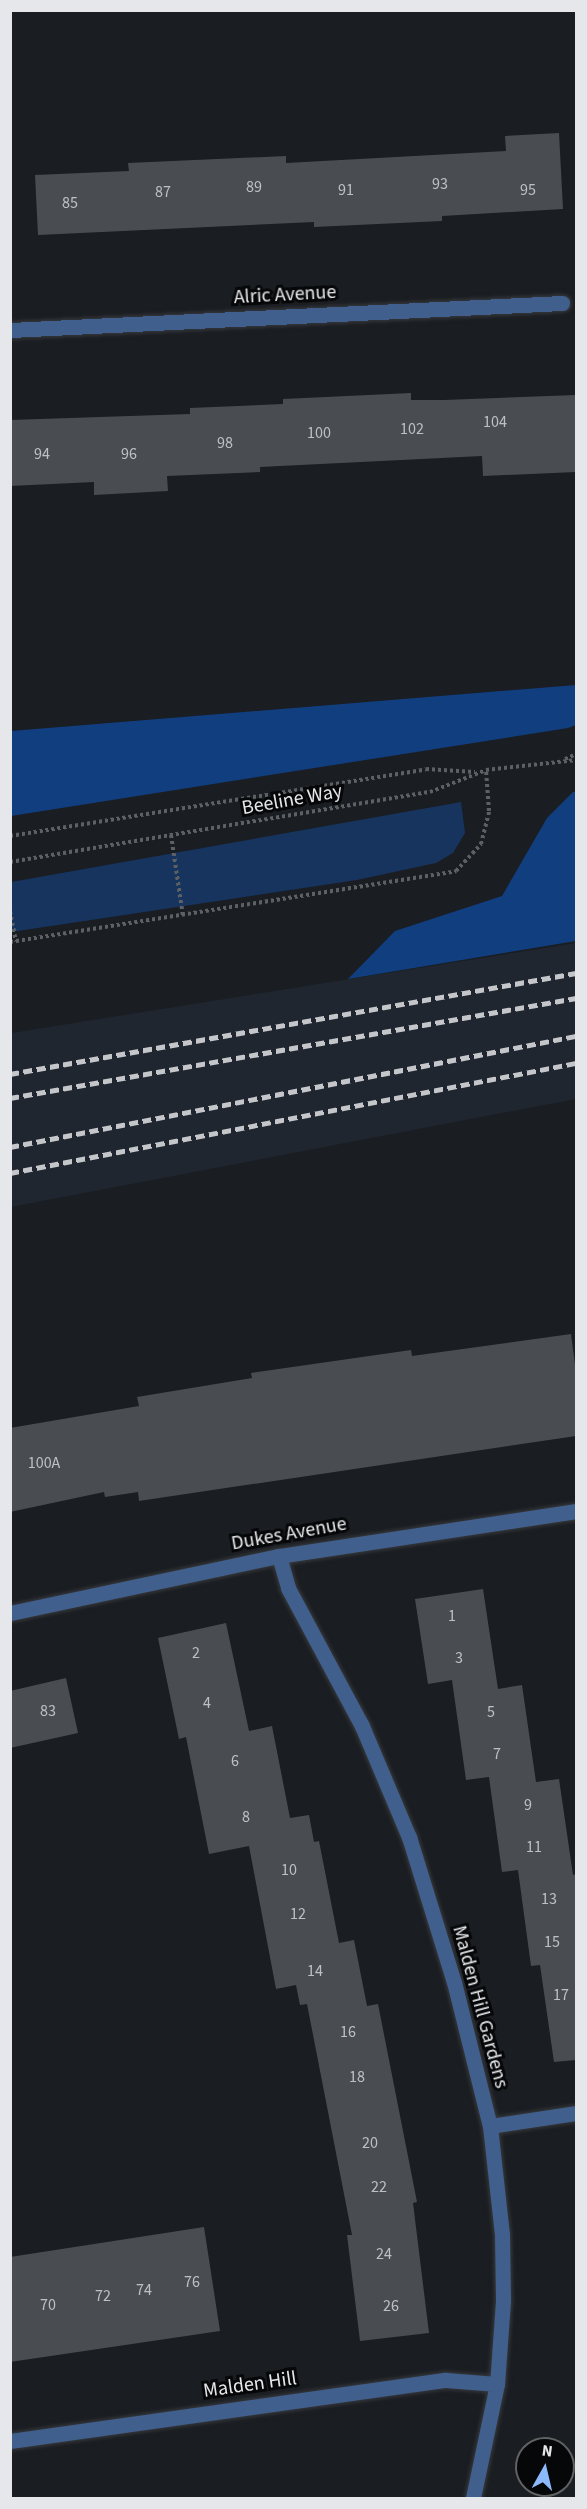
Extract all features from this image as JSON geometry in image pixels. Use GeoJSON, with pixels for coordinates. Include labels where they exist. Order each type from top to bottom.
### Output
{"type":"FeatureCollection","features":[{"type":"Feature","properties":{"kind":"street","name":"Alric Avenue"},"geometry":{"type":"LineString","coordinates":[[10,330],[562,303]]}},
{"type":"Feature","properties":{"kind":"street","name":"Dukes Avenue"},"geometry":{"type":"LineString","coordinates":[[10,1612],[279,1556],[576,1510]]}},
{"type":"Feature","properties":{"kind":"street","name":"Malden Hill Gardens"},"geometry":{"type":"LineString","coordinates":[[279,1556],[288,1588],[362,1726],[409,1837],[454,1982],[490,2126],[502,2235],[503,2301],[497,2385],[473,2499]]}},
{"type":"Feature","properties":{"kind":"street"},"geometry":{"type":"LineString","coordinates":[[490,2126],[576,2113]]}},
{"type":"Feature","properties":{"kind":"street","name":"Malden Hill"},"geometry":{"type":"LineString","coordinates":[[10,2441],[446,2380],[497,2385]]}},
{"type":"Feature","properties":{"kind":"path"},"geometry":{"type":"LineString","coordinates":[[564,759],[576,754]]}},
{"type":"Feature","properties":{"kind":"path","name":"Beeline Way"},"geometry":{"type":"LineString","coordinates":[[10,862],[430,792],[486,770],[564,759],[576,760]]}},
{"type":"Feature","properties":{"kind":"path"},"geometry":{"type":"LineString","coordinates":[[10,836],[426,769],[476,772]]}},
{"type":"Feature","properties":{"kind":"path"},"geometry":{"type":"LineString","coordinates":[[13,942],[456,871],[481,844],[489,811],[486,770]]}},
{"type":"Feature","properties":{"kind":"path"},"geometry":{"type":"LineString","coordinates":[[171,835],[183,916]]}},
{"type":"Feature","properties":{"kind":"path"},"geometry":{"type":"LineString","coordinates":[[10,911],[13,942]]}},
{"type":"Feature","properties":{"kind":"path"},"geometry":{"type":"LineString","coordinates":[[10,932],[13,942]]}},
{"type":"Feature","properties":{"kind":"shaded area"},"geometry":{"type":"Polygon","coordinates":[[[576,685],[576,725],[568,728],[11,816],[11,731],[576,685]]]}},
{"type":"Feature","properties":{"kind":"shaded area"},"geometry":{"type":"Polygon","coordinates":[[[573,792],[576,792],[576,941],[348,979],[395,931],[502,896],[547,818],[573,792]]]}},
{"type":"Feature","properties":{"kind":"shaded area"},"geometry":{"type":"Polygon","coordinates":[[[461,802],[465,833],[453,853],[436,863],[357,880],[11,932],[11,882],[461,802]]]}},
{"type":"Feature","properties":{"kind":"shaded area"},"geometry":{"type":"Polygon","coordinates":[[[576,943],[576,1099],[11,1207],[11,1033],[576,943]]]}},
{"type":"Feature","properties":{"kind":"building"},"geometry":{"type":"Polygon","coordinates":[[[559,133],[563,209],[442,216],[442,221],[314,227],[314,222],[38,235],[35,175],[129,171],[128,163],[286,156],[286,163],[506,151],[505,136],[559,133]]]}},
{"type":"Feature","properties":{"kind":"building"},"geometry":{"type":"Polygon","coordinates":[[[411,393],[411,400],[576,395],[576,472],[483,476],[482,456],[260,467],[260,472],[167,476],[168,491],[94,495],[94,482],[10,486],[10,420],[190,414],[190,408],[283,404],[283,399],[411,393]]]}},
{"type":"Feature","properties":{"kind":"building"},"geometry":{"type":"Polygon","coordinates":[[[571,1334],[576,1372],[576,1436],[139,1501],[138,1492],[105,1497],[104,1492],[10,1512],[10,1428],[139,1406],[137,1397],[252,1378],[251,1373],[411,1350],[412,1356],[571,1334]]]}},
{"type":"Feature","properties":{"kind":"building"},"geometry":{"type":"Polygon","coordinates":[[[483,1589],[498,1689],[522,1685],[536,1782],[559,1779],[573,1875],[576,1874],[576,2060],[554,2062],[540,1965],[531,1966],[518,1870],[502,1872],[489,1777],[466,1780],[452,1680],[428,1684],[415,1599],[483,1589]]]}},
{"type":"Feature","properties":{"kind":"building"},"geometry":{"type":"Polygon","coordinates":[[[226,1623],[249,1731],[272,1726],[290,1818],[309,1815],[314,1842],[319,1841],[339,1943],[354,1940],[367,2006],[378,2004],[417,2202],[413,2203],[429,2333],[360,2341],[347,2235],[352,2235],[307,2004],[300,2005],[296,1985],[276,1989],[249,1846],[209,1854],[186,1737],[179,1739],[158,1638],[226,1623]]]}},
{"type":"Feature","properties":{"kind":"building"},"geometry":{"type":"Polygon","coordinates":[[[66,1678],[78,1733],[10,1748],[10,1691],[66,1678]]]}},
{"type":"Feature","properties":{"kind":"building"},"geometry":{"type":"Polygon","coordinates":[[[204,2227],[220,2331],[10,2362],[10,2257],[204,2227]]]}},
{"type":"Feature","properties":{"kind":"railway"},"geometry":{"type":"LineString","coordinates":[[10,1074],[576,973]]}},
{"type":"Feature","properties":{"kind":"railway"},"geometry":{"type":"LineString","coordinates":[[10,1098],[576,998]]}},
{"type":"Feature","properties":{"kind":"railway"},"geometry":{"type":"LineString","coordinates":[[10,1147],[576,1036]]}},
{"type":"Feature","properties":{"kind":"railway"},"geometry":{"type":"LineString","coordinates":[[10,1173],[576,1063]]}}]}
